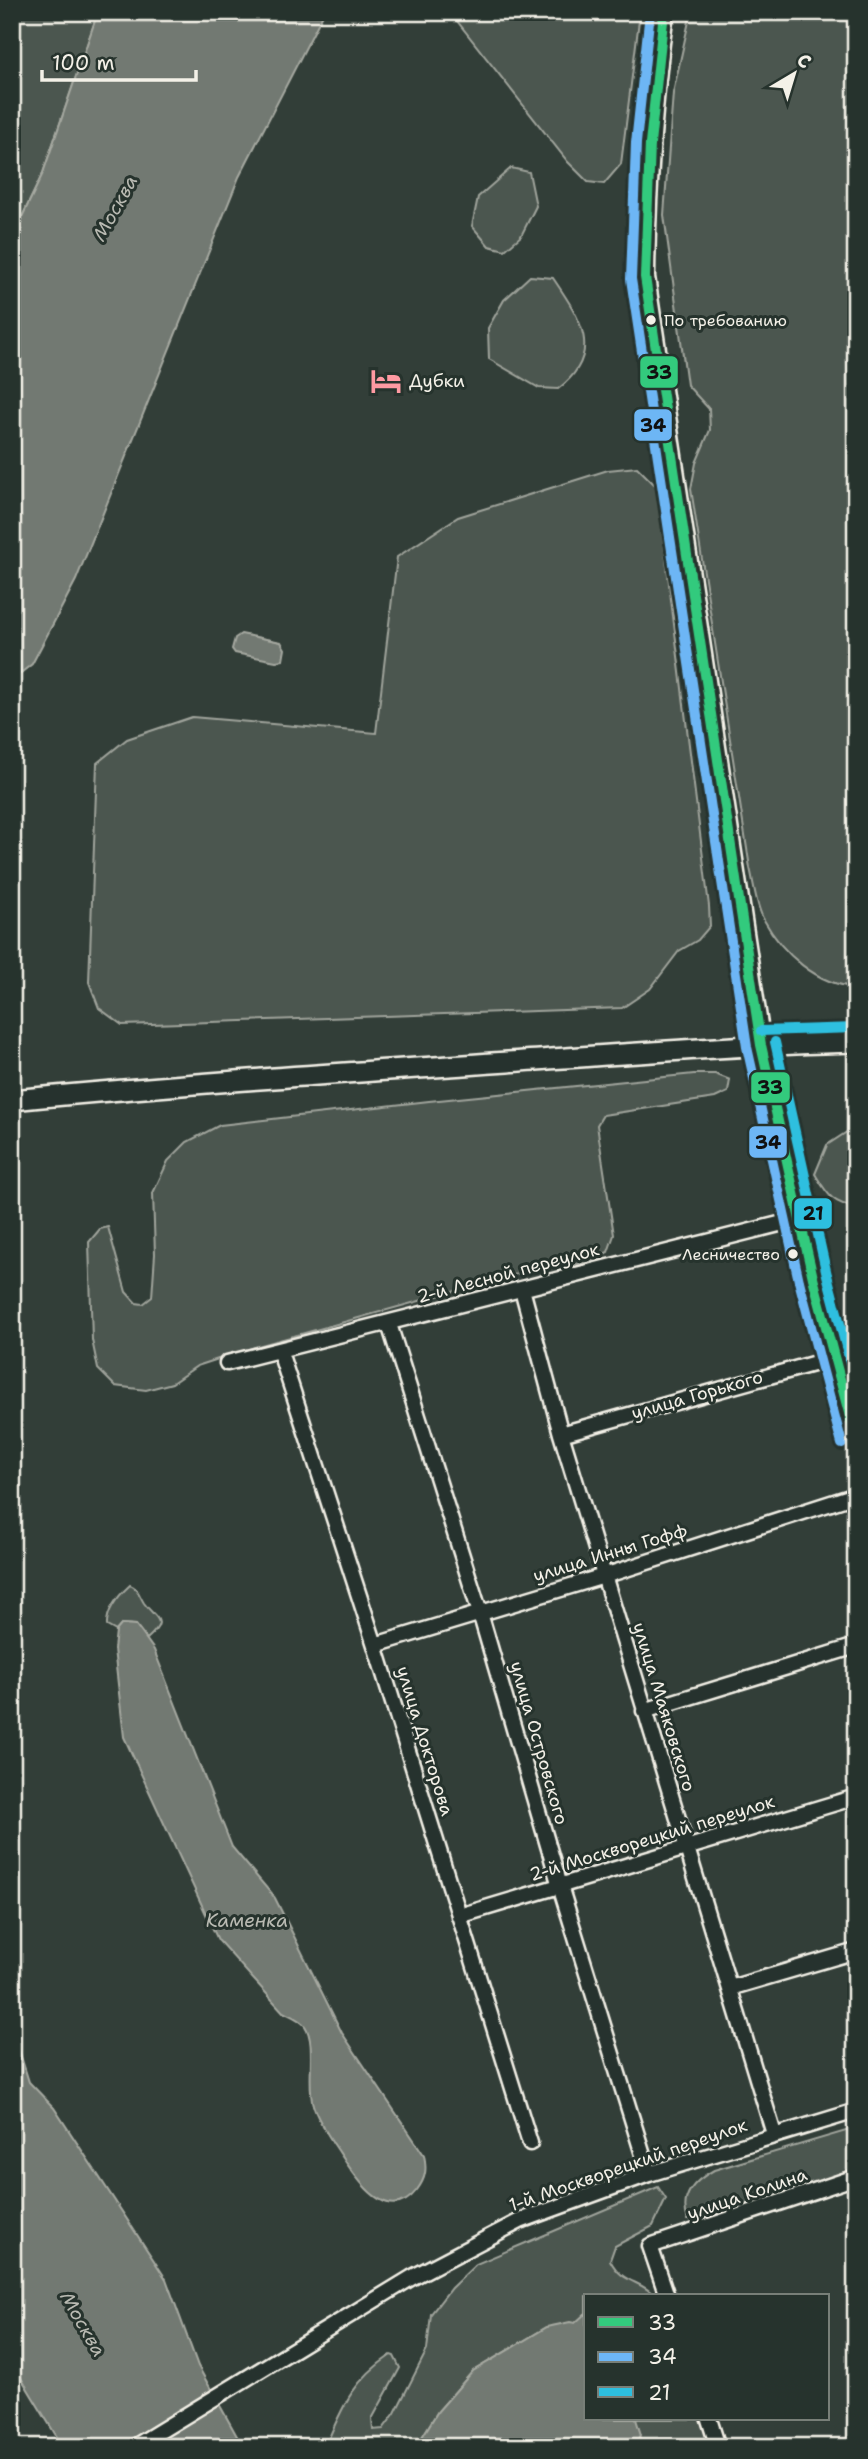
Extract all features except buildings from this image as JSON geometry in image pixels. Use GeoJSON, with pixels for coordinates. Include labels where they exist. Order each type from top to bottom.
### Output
{"type":"FeatureCollection","features":[{"type":"Feature","properties":{"kind":"highway"},"geometry":{"type":"LineString","coordinates":[[12,1100],[196,1083],[761,1045],[856,1042]]}},
{"type":"Feature","properties":{"kind":"main road"},"geometry":{"type":"LineString","coordinates":[[664,12],[645,195],[645,277],[761,1045],[799,1219],[856,1440]]}},
{"type":"Feature","properties":{"kind":"street","name":"2-й Лесной переулок"},"geometry":{"type":"LineString","coordinates":[[227,1363],[280,1352],[799,1219]]}},
{"type":"Feature","properties":{"kind":"street","name":"улица Маяковского"},"geometry":{"type":"LineString","coordinates":[[522,1289],[561,1434],[774,2134]]}},
{"type":"Feature","properties":{"kind":"street","name":"улица Островского"},"geometry":{"type":"LineString","coordinates":[[388,1324],[481,1613],[560,1886],[649,2174]]}},
{"type":"Feature","properties":{"kind":"street","name":"улица Докторова"},"geometry":{"type":"LineString","coordinates":[[280,1352],[375,1645],[530,2143]]}},
{"type":"Feature","properties":{"kind":"street","name":"улица Горького"},"geometry":{"type":"LineString","coordinates":[[561,1434],[834,1358]]}},
{"type":"Feature","properties":{"kind":"street","name":"улица Инны Гофф"},"geometry":{"type":"LineString","coordinates":[[375,1645],[604,1576],[856,1495]]}},
{"type":"Feature","properties":{"kind":"street"},"geometry":{"type":"LineString","coordinates":[[644,1711],[856,1646]]}},
{"type":"Feature","properties":{"kind":"street","name":"2-й Москворецкий переулок"},"geometry":{"type":"LineString","coordinates":[[459,1916],[856,1797]]}},
{"type":"Feature","properties":{"kind":"street"},"geometry":{"type":"LineString","coordinates":[[730,1988],[856,1951]]}},
{"type":"Feature","properties":{"kind":"street","name":"1-й Москворецкий переулок"},"geometry":{"type":"LineString","coordinates":[[134,2447],[384,2294],[456,2252],[520,2221],[649,2174],[856,2111]]}},
{"type":"Feature","properties":{"kind":"street","name":"улица Колина"},"geometry":{"type":"LineString","coordinates":[[666,2294],[650,2246],[856,2177]]}},
{"type":"Feature","properties":{"kind":"street"},"geometry":{"type":"LineString","coordinates":[[709,2420],[718,2447]]}},
{"type":"Feature","properties":{"kind":"shaded area"},"geometry":{"type":"Polygon","coordinates":[[[12,12],[98,12],[43,173],[12,238],[12,12]]]}},
{"type":"Feature","properties":{"kind":"shaded area"},"geometry":{"type":"Polygon","coordinates":[[[450,12],[640,12],[621,164],[604,184],[588,182],[568,162],[450,12]]]}},
{"type":"Feature","properties":{"kind":"shaded area"},"geometry":{"type":"Polygon","coordinates":[[[691,12],[856,12],[856,987],[842,985],[814,974],[780,944],[761,914],[750,868],[691,489],[696,463],[710,430],[709,409],[687,385],[664,215],[673,93],[691,12]]]}},
{"type":"Feature","properties":{"kind":"shaded area"},"geometry":{"type":"Polygon","coordinates":[[[511,168],[529,172],[536,206],[521,236],[505,250],[489,246],[472,226],[478,197],[511,168]]]}},
{"type":"Feature","properties":{"kind":"shaded area"},"geometry":{"type":"Polygon","coordinates":[[[530,276],[553,278],[572,307],[583,335],[581,362],[572,376],[558,389],[539,388],[489,359],[488,328],[504,300],[530,276]]]}},
{"type":"Feature","properties":{"kind":"shaded area"},"geometry":{"type":"Polygon","coordinates":[[[637,467],[657,487],[710,926],[698,940],[679,951],[650,989],[622,1008],[122,1025],[99,1008],[89,982],[97,763],[127,739],[192,717],[376,733],[397,557],[458,517],[608,470],[637,467]]]}},
{"type":"Feature","properties":{"kind":"shaded area"},"geometry":{"type":"Polygon","coordinates":[[[694,1074],[715,1074],[730,1080],[728,1092],[715,1098],[603,1115],[597,1125],[614,1235],[608,1252],[585,1263],[527,1271],[258,1346],[197,1366],[172,1383],[146,1390],[115,1386],[98,1369],[92,1340],[89,1242],[100,1229],[108,1227],[126,1292],[136,1303],[143,1304],[152,1297],[155,1254],[153,1193],[168,1161],[187,1142],[220,1125],[694,1074]]]}},
{"type":"Feature","properties":{"kind":"shaded area"},"geometry":{"type":"Polygon","coordinates":[[[856,1126],[856,1206],[836,1201],[815,1174],[827,1145],[856,1126]]]}},
{"type":"Feature","properties":{"kind":"shaded area"},"geometry":{"type":"Polygon","coordinates":[[[130,1585],[137,1590],[159,1623],[147,1639],[136,1625],[122,1624],[116,1631],[107,1626],[108,1614],[130,1585]]]}},
{"type":"Feature","properties":{"kind":"shaded area"},"geometry":{"type":"Polygon","coordinates":[[[856,2128],[856,2168],[699,2220],[688,2220],[685,2204],[690,2190],[714,2170],[856,2128]]]}},
{"type":"Feature","properties":{"kind":"shaded area"},"geometry":{"type":"Polygon","coordinates":[[[658,2187],[666,2199],[653,2226],[615,2246],[610,2260],[620,2274],[653,2294],[584,2294],[584,2315],[575,2324],[547,2327],[473,2371],[438,2411],[416,2447],[325,2447],[350,2395],[367,2375],[391,2355],[400,2368],[372,2419],[373,2430],[383,2429],[395,2413],[427,2350],[431,2314],[451,2288],[476,2264],[658,2187]]]}},
{"type":"Feature","properties":{"kind":"shaded area"},"geometry":{"type":"Polygon","coordinates":[[[636,2420],[700,2420],[708,2441],[702,2447],[636,2447],[636,2420]]]}},
{"type":"Feature","properties":{"kind":"water","name":"Москва"},"geometry":{"type":"Polygon","coordinates":[[[98,12],[324,12],[239,177],[76,580],[32,664],[12,680],[12,238],[43,173],[98,12]]]}},
{"type":"Feature","properties":{"kind":"water"},"geometry":{"type":"Polygon","coordinates":[[[241,634],[281,642],[285,649],[283,660],[235,653],[232,649],[235,638],[241,634]]]}},
{"type":"Feature","properties":{"kind":"water","name":"Каменка"},"geometry":{"type":"Polygon","coordinates":[[[122,1624],[136,1625],[154,1650],[232,1847],[275,1898],[342,2033],[424,2155],[424,2177],[417,2190],[405,2201],[392,2204],[380,2200],[358,2179],[322,2125],[313,2105],[310,2043],[305,2026],[283,2012],[218,1940],[124,1737],[114,1649],[116,1631],[122,1624]]]}},
{"type":"Feature","properties":{"kind":"water","name":"Москва"},"geometry":{"type":"Polygon","coordinates":[[[12,2028],[29,2082],[54,2108],[166,2279],[198,2366],[243,2447],[63,2447],[12,2363],[12,2028]]]}},
{"type":"Feature","properties":{"kind":"water"},"geometry":{"type":"Polygon","coordinates":[[[584,2315],[584,2420],[636,2420],[641,2435],[636,2447],[416,2447],[438,2411],[473,2371],[547,2327],[575,2323],[584,2315]]]}},
{"type":"Feature","properties":{"kind":"transit line","name":"34"},"geometry":{"type":"LineString","coordinates":[[650,12],[636,143],[631,279],[747,1047],[799,1281],[842,1444]]}},
{"type":"Feature","properties":{"kind":"transit line","name":"33"},"geometry":{"type":"LineString","coordinates":[[664,12],[650,144],[645,277],[761,1045],[813,1278],[856,1439]]}},
{"type":"Feature","properties":{"kind":"transit line","name":"21"},"geometry":{"type":"LineString","coordinates":[[761,1031],[856,1028]]}},
{"type":"Feature","properties":{"kind":"transit line","name":"21"},"geometry":{"type":"LineString","coordinates":[[775,1042],[827,1275],[856,1384]]}},
{"type":"Feature","properties":{"kind":"place","name":"По требованию"},"geometry":{"type":"Point","coordinates":[651,320]}},
{"type":"Feature","properties":{"kind":"place","name":"Дубки"},"geometry":{"type":"Point","coordinates":[386,381]}},
{"type":"Feature","properties":{"kind":"place","name":"Лесничество"},"geometry":{"type":"Point","coordinates":[793,1254]}}]}
